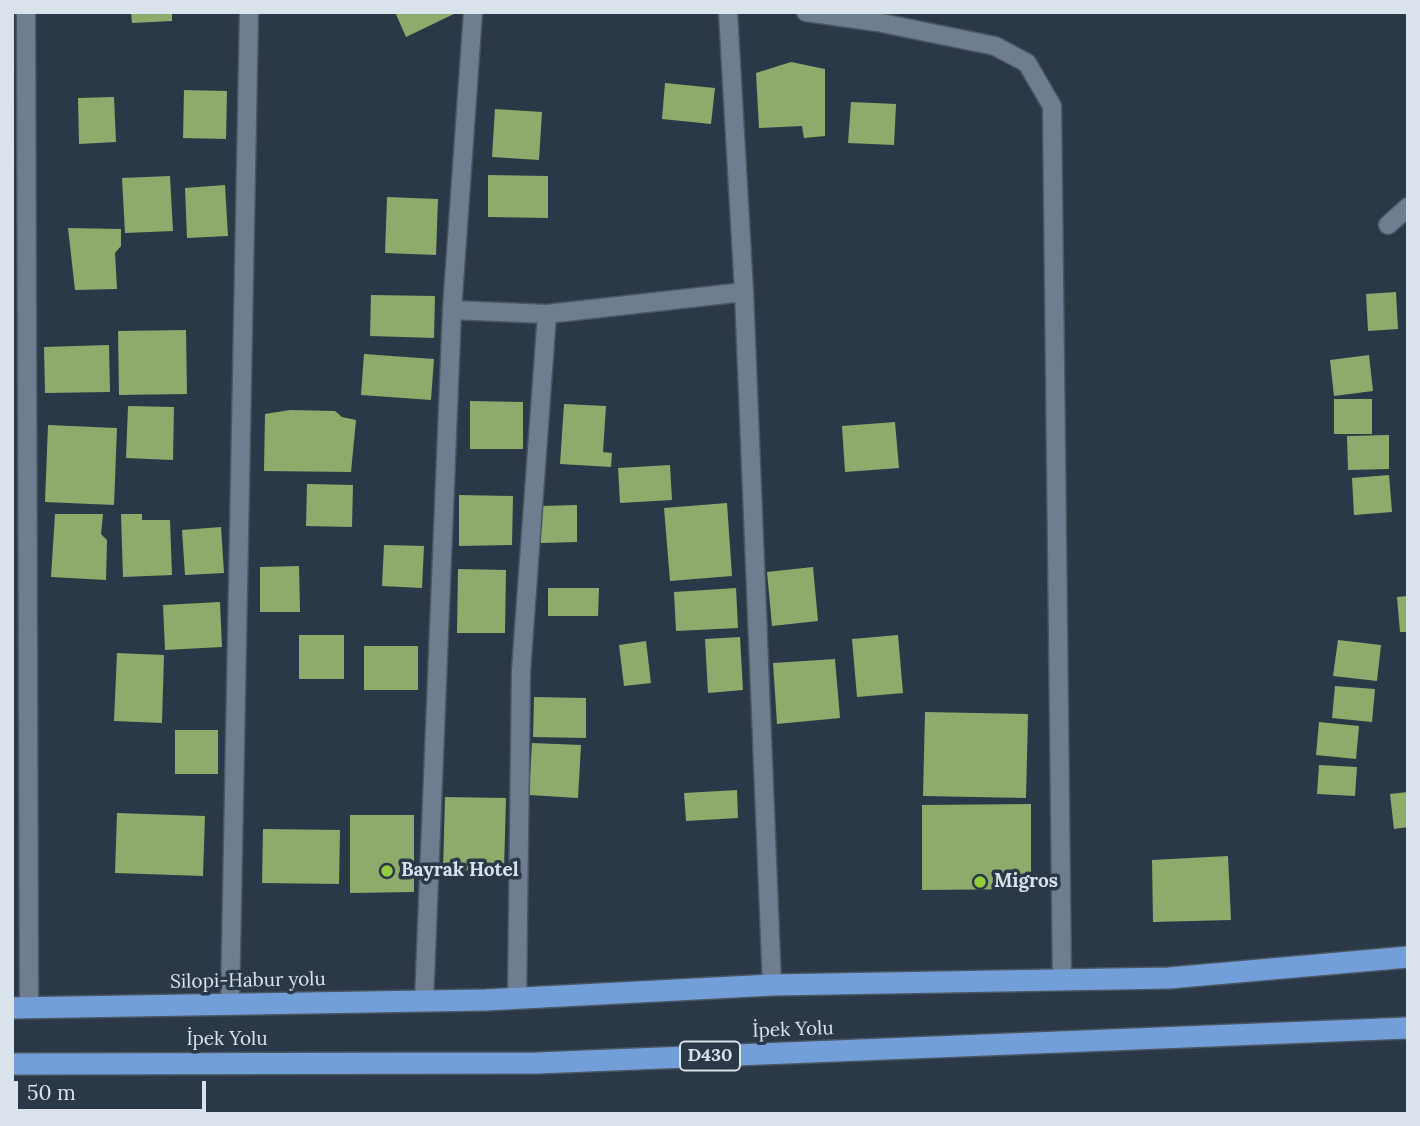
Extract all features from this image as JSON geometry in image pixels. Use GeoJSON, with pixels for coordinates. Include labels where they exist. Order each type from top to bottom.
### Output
{"type":"FeatureCollection","features":[{"type":"Feature","properties":{"kind":"highway","name":"Silopi-Habur yolu"},"geometry":{"type":"LineString","coordinates":[[21,1008],[485,1000],[772,985],[1169,978],[1408,957]]}},
{"type":"Feature","properties":{"kind":"highway","name":"İpek Yolu"},"geometry":{"type":"LineString","coordinates":[[12,1064],[537,1063],[1408,1028]]}},
{"type":"Feature","properties":{"kind":"street"},"geometry":{"type":"LineString","coordinates":[[21,1008],[26,12]]}},
{"type":"Feature","properties":{"kind":"street"},"geometry":{"type":"LineString","coordinates":[[230,1004],[249,12]]}},
{"type":"Feature","properties":{"kind":"street"},"geometry":{"type":"LineString","coordinates":[[424,1001],[452,310],[473,12]]}},
{"type":"Feature","properties":{"kind":"street"},"geometry":{"type":"LineString","coordinates":[[728,12],[744,292],[772,985]]}},
{"type":"Feature","properties":{"kind":"street"},"geometry":{"type":"LineString","coordinates":[[806,12],[877,22],[995,47],[1027,63],[1052,106],[1062,980]]}},
{"type":"Feature","properties":{"kind":"street"},"geometry":{"type":"LineString","coordinates":[[1388,225],[1408,208]]}},
{"type":"Feature","properties":{"kind":"street"},"geometry":{"type":"LineString","coordinates":[[452,310],[547,314],[744,292]]}},
{"type":"Feature","properties":{"kind":"street"},"geometry":{"type":"LineString","coordinates":[[517,998],[521,671],[547,314]]}},
{"type":"Feature","properties":{"kind":"building"},"geometry":{"type":"Polygon","coordinates":[[[131,12],[172,12],[172,21],[132,23],[131,12]]]}},
{"type":"Feature","properties":{"kind":"building"},"geometry":{"type":"Polygon","coordinates":[[[395,12],[458,12],[406,37],[395,12]]]}},
{"type":"Feature","properties":{"kind":"building"},"geometry":{"type":"Polygon","coordinates":[[[791,62],[825,69],[825,136],[804,138],[802,126],[759,128],[756,73],[791,62]]]}},
{"type":"Feature","properties":{"kind":"building"},"geometry":{"type":"Polygon","coordinates":[[[665,83],[715,88],[711,124],[662,119],[665,83]]]}},
{"type":"Feature","properties":{"kind":"building"},"geometry":{"type":"Polygon","coordinates":[[[184,90],[227,91],[226,139],[183,138],[184,90]]]}},
{"type":"Feature","properties":{"kind":"building"},"geometry":{"type":"Polygon","coordinates":[[[114,97],[116,142],[79,144],[78,98],[114,97]]]}},
{"type":"Feature","properties":{"kind":"building"},"geometry":{"type":"Polygon","coordinates":[[[851,102],[896,104],[894,145],[848,143],[851,102]]]}},
{"type":"Feature","properties":{"kind":"building"},"geometry":{"type":"Polygon","coordinates":[[[495,109],[542,112],[539,160],[492,157],[495,109]]]}},
{"type":"Feature","properties":{"kind":"building"},"geometry":{"type":"Polygon","coordinates":[[[488,175],[548,176],[548,218],[488,217],[488,175]]]}},
{"type":"Feature","properties":{"kind":"building"},"geometry":{"type":"Polygon","coordinates":[[[170,176],[173,231],[125,233],[122,178],[170,176]]]}},
{"type":"Feature","properties":{"kind":"building"},"geometry":{"type":"Polygon","coordinates":[[[225,185],[228,236],[187,238],[185,188],[225,185]]]}},
{"type":"Feature","properties":{"kind":"building"},"geometry":{"type":"Polygon","coordinates":[[[387,197],[438,199],[436,255],[385,253],[387,197]]]}},
{"type":"Feature","properties":{"kind":"building"},"geometry":{"type":"Polygon","coordinates":[[[68,228],[121,229],[121,246],[115,253],[117,289],[75,290],[68,228]]]}},
{"type":"Feature","properties":{"kind":"building"},"geometry":{"type":"Polygon","coordinates":[[[1396,292],[1398,329],[1368,331],[1366,294],[1396,292]]]}},
{"type":"Feature","properties":{"kind":"building"},"geometry":{"type":"Polygon","coordinates":[[[371,295],[435,296],[434,338],[370,336],[371,295]]]}},
{"type":"Feature","properties":{"kind":"building"},"geometry":{"type":"Polygon","coordinates":[[[186,330],[187,394],[119,395],[118,331],[186,330]]]}},
{"type":"Feature","properties":{"kind":"building"},"geometry":{"type":"Polygon","coordinates":[[[109,345],[110,392],[45,393],[44,347],[109,345]]]}},
{"type":"Feature","properties":{"kind":"building"},"geometry":{"type":"Polygon","coordinates":[[[364,354],[434,359],[431,400],[361,395],[364,354]]]}},
{"type":"Feature","properties":{"kind":"building"},"geometry":{"type":"Polygon","coordinates":[[[1369,355],[1373,391],[1334,396],[1330,360],[1369,355]]]}},
{"type":"Feature","properties":{"kind":"building"},"geometry":{"type":"Polygon","coordinates":[[[1334,399],[1372,399],[1372,434],[1334,434],[1334,399]]]}},
{"type":"Feature","properties":{"kind":"building"},"geometry":{"type":"Polygon","coordinates":[[[470,401],[523,402],[523,449],[470,449],[470,401]]]}},
{"type":"Feature","properties":{"kind":"building"},"geometry":{"type":"Polygon","coordinates":[[[564,404],[606,406],[603,452],[612,453],[611,467],[560,464],[564,404]]]}},
{"type":"Feature","properties":{"kind":"building"},"geometry":{"type":"Polygon","coordinates":[[[128,406],[174,407],[173,460],[126,458],[128,406]]]}},
{"type":"Feature","properties":{"kind":"building"},"geometry":{"type":"Polygon","coordinates":[[[290,410],[335,411],[342,417],[356,420],[351,472],[264,471],[265,414],[290,410]]]}},
{"type":"Feature","properties":{"kind":"building"},"geometry":{"type":"Polygon","coordinates":[[[895,422],[899,468],[845,472],[842,426],[895,422]]]}},
{"type":"Feature","properties":{"kind":"building"},"geometry":{"type":"Polygon","coordinates":[[[48,425],[117,428],[114,505],[45,502],[48,425]]]}},
{"type":"Feature","properties":{"kind":"building"},"geometry":{"type":"Polygon","coordinates":[[[1389,435],[1389,469],[1348,470],[1347,436],[1389,435]]]}},
{"type":"Feature","properties":{"kind":"building"},"geometry":{"type":"Polygon","coordinates":[[[670,465],[672,500],[620,503],[618,468],[670,465]]]}},
{"type":"Feature","properties":{"kind":"building"},"geometry":{"type":"Polygon","coordinates":[[[1389,475],[1392,512],[1354,515],[1352,478],[1389,475]]]}},
{"type":"Feature","properties":{"kind":"building"},"geometry":{"type":"Polygon","coordinates":[[[307,484],[353,485],[352,527],[306,526],[307,484]]]}},
{"type":"Feature","properties":{"kind":"building"},"geometry":{"type":"Polygon","coordinates":[[[459,495],[513,496],[512,545],[459,546],[459,495]]]}},
{"type":"Feature","properties":{"kind":"building"},"geometry":{"type":"Polygon","coordinates":[[[727,503],[732,576],[670,581],[664,508],[727,503]]]}},
{"type":"Feature","properties":{"kind":"building"},"geometry":{"type":"Polygon","coordinates":[[[577,505],[577,542],[541,543],[541,506],[577,505]]]}},
{"type":"Feature","properties":{"kind":"building"},"geometry":{"type":"Polygon","coordinates":[[[55,514],[103,514],[101,534],[107,540],[106,580],[51,577],[55,514]]]}},
{"type":"Feature","properties":{"kind":"building"},"geometry":{"type":"Polygon","coordinates":[[[121,514],[142,514],[142,520],[170,520],[172,575],[123,577],[121,514]]]}},
{"type":"Feature","properties":{"kind":"building"},"geometry":{"type":"Polygon","coordinates":[[[221,527],[224,573],[185,575],[182,530],[221,527]]]}},
{"type":"Feature","properties":{"kind":"building"},"geometry":{"type":"Polygon","coordinates":[[[384,545],[424,546],[422,588],[382,586],[384,545]]]}},
{"type":"Feature","properties":{"kind":"building"},"geometry":{"type":"Polygon","coordinates":[[[299,566],[300,612],[260,612],[260,567],[299,566]]]}},
{"type":"Feature","properties":{"kind":"building"},"geometry":{"type":"Polygon","coordinates":[[[813,567],[818,621],[772,626],[767,572],[813,567]]]}},
{"type":"Feature","properties":{"kind":"building"},"geometry":{"type":"Polygon","coordinates":[[[458,569],[506,570],[505,633],[457,633],[458,569]]]}},
{"type":"Feature","properties":{"kind":"building"},"geometry":{"type":"Polygon","coordinates":[[[548,588],[599,588],[598,616],[548,616],[548,588]]]}},
{"type":"Feature","properties":{"kind":"building"},"geometry":{"type":"Polygon","coordinates":[[[736,588],[738,628],[676,631],[674,592],[736,588]]]}},
{"type":"Feature","properties":{"kind":"building"},"geometry":{"type":"Polygon","coordinates":[[[1408,596],[1408,632],[1400,632],[1397,597],[1408,596]]]}},
{"type":"Feature","properties":{"kind":"building"},"geometry":{"type":"Polygon","coordinates":[[[220,602],[222,647],[165,650],[163,605],[220,602]]]}},
{"type":"Feature","properties":{"kind":"building"},"geometry":{"type":"Polygon","coordinates":[[[299,635],[344,635],[344,679],[299,679],[299,635]]]}},
{"type":"Feature","properties":{"kind":"building"},"geometry":{"type":"Polygon","coordinates":[[[898,635],[903,693],[857,697],[852,639],[898,635]]]}},
{"type":"Feature","properties":{"kind":"building"},"geometry":{"type":"Polygon","coordinates":[[[740,637],[743,690],[708,693],[705,639],[740,637]]]}},
{"type":"Feature","properties":{"kind":"building"},"geometry":{"type":"Polygon","coordinates":[[[1338,640],[1381,645],[1377,681],[1333,676],[1338,640]]]}},
{"type":"Feature","properties":{"kind":"building"},"geometry":{"type":"Polygon","coordinates":[[[646,641],[651,683],[624,686],[619,645],[646,641]]]}},
{"type":"Feature","properties":{"kind":"building"},"geometry":{"type":"Polygon","coordinates":[[[364,646],[418,646],[418,690],[364,690],[364,646]]]}},
{"type":"Feature","properties":{"kind":"building"},"geometry":{"type":"Polygon","coordinates":[[[117,653],[164,655],[162,723],[114,721],[117,653]]]}},
{"type":"Feature","properties":{"kind":"building"},"geometry":{"type":"Polygon","coordinates":[[[835,659],[840,718],[777,724],[773,663],[835,659]]]}},
{"type":"Feature","properties":{"kind":"building"},"geometry":{"type":"Polygon","coordinates":[[[1335,686],[1375,689],[1372,722],[1332,718],[1335,686]]]}},
{"type":"Feature","properties":{"kind":"building"},"geometry":{"type":"Polygon","coordinates":[[[534,697],[586,698],[586,738],[533,737],[534,697]]]}},
{"type":"Feature","properties":{"kind":"building"},"geometry":{"type":"Polygon","coordinates":[[[925,712],[1028,714],[1026,798],[923,796],[925,712]]]}},
{"type":"Feature","properties":{"kind":"building"},"geometry":{"type":"Polygon","coordinates":[[[1319,722],[1359,726],[1356,759],[1316,755],[1319,722]]]}},
{"type":"Feature","properties":{"kind":"building"},"geometry":{"type":"Polygon","coordinates":[[[175,730],[218,730],[218,774],[175,774],[175,730]]]}},
{"type":"Feature","properties":{"kind":"building"},"geometry":{"type":"Polygon","coordinates":[[[532,743],[581,745],[578,798],[529,795],[532,743]]]}},
{"type":"Feature","properties":{"kind":"building"},"geometry":{"type":"Polygon","coordinates":[[[1319,765],[1357,767],[1355,796],[1317,794],[1319,765]]]}},
{"type":"Feature","properties":{"kind":"building"},"geometry":{"type":"Polygon","coordinates":[[[737,790],[738,818],[686,821],[684,793],[737,790]]]}},
{"type":"Feature","properties":{"kind":"building"},"geometry":{"type":"Polygon","coordinates":[[[1408,792],[1408,827],[1394,829],[1390,794],[1408,792]]]}},
{"type":"Feature","properties":{"kind":"building"},"geometry":{"type":"Polygon","coordinates":[[[445,797],[506,798],[504,871],[443,870],[445,797]]]}},
{"type":"Feature","properties":{"kind":"building"},"geometry":{"type":"Polygon","coordinates":[[[1031,804],[1031,889],[922,890],[922,805],[1031,804]]]}},
{"type":"Feature","properties":{"kind":"building"},"geometry":{"type":"Polygon","coordinates":[[[117,813],[205,816],[203,876],[115,873],[117,813]]]}},
{"type":"Feature","properties":{"kind":"building"},"geometry":{"type":"Polygon","coordinates":[[[350,815],[414,815],[414,892],[350,893],[350,815]]]}},
{"type":"Feature","properties":{"kind":"building"},"geometry":{"type":"Polygon","coordinates":[[[263,829],[340,830],[339,884],[262,883],[263,829]]]}},
{"type":"Feature","properties":{"kind":"building"},"geometry":{"type":"Polygon","coordinates":[[[1228,856],[1231,920],[1153,922],[1152,860],[1228,856]]]}},
{"type":"Feature","properties":{"kind":"place","name":"Bayrak Hotel"},"geometry":{"type":"Point","coordinates":[387,871]}},
{"type":"Feature","properties":{"kind":"place","name":"Migros"},"geometry":{"type":"Point","coordinates":[980,882]}}]}
